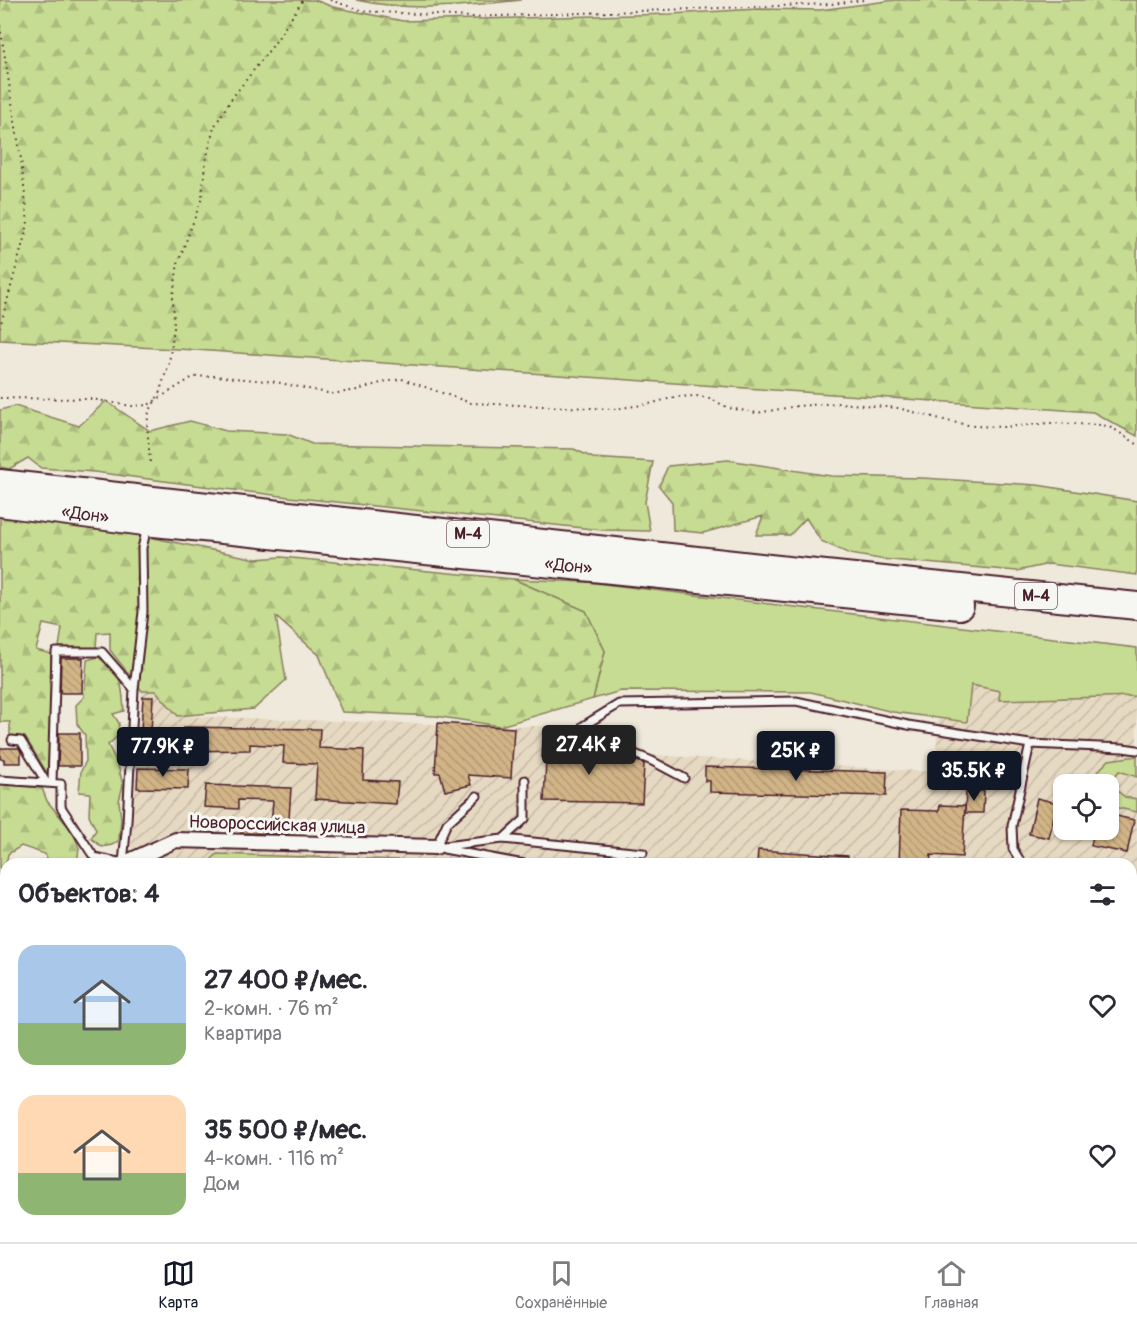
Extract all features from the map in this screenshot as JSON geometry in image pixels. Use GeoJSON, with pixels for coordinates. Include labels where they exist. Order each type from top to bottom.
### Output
{"type":"FeatureCollection","features":[{"type":"Feature","properties":{"kind":"highway","name":"«Дон»"},"geometry":{"type":"LineString","coordinates":[[0,483],[1137,606]]}},
{"type":"Feature","properties":{"kind":"highway","name":"«Дон»"},"geometry":{"type":"LineString","coordinates":[[0,503],[147,522],[1137,623]]}},
{"type":"Feature","properties":{"kind":"street","name":"Новороссийская улица"},"geometry":{"type":"LineString","coordinates":[[136,858],[177,840],[436,848]]}},
{"type":"Feature","properties":{"kind":"lane"},"geometry":{"type":"LineString","coordinates":[[124,858],[134,689],[143,612],[142,548],[147,522]]}},
{"type":"Feature","properties":{"kind":"lane"},"geometry":{"type":"LineString","coordinates":[[49,783],[56,652],[102,652],[134,689]]}},
{"type":"Feature","properties":{"kind":"lane"},"geometry":{"type":"LineString","coordinates":[[684,778],[652,761],[586,734],[583,726],[619,704],[796,701],[908,725],[1030,744],[1137,750]]}},
{"type":"Feature","properties":{"kind":"lane"},"geometry":{"type":"LineString","coordinates":[[12,740],[21,741],[49,783]]}},
{"type":"Feature","properties":{"kind":"lane"},"geometry":{"type":"LineString","coordinates":[[131,741],[175,744]]}},
{"type":"Feature","properties":{"kind":"lane"},"geometry":{"type":"LineString","coordinates":[[1018,858],[1013,849],[1012,826],[1030,744]]}},
{"type":"Feature","properties":{"kind":"lane"},"geometry":{"type":"LineString","coordinates":[[0,780],[61,784],[61,807],[94,857],[98,858]]}},
{"type":"Feature","properties":{"kind":"lane"},"geometry":{"type":"LineString","coordinates":[[503,839],[525,819],[525,780]]}},
{"type":"Feature","properties":{"kind":"lane"},"geometry":{"type":"LineString","coordinates":[[436,848],[447,823],[477,796]]}},
{"type":"Feature","properties":{"kind":"lane"},"geometry":{"type":"LineString","coordinates":[[436,848],[503,839],[643,853]]}},
{"type":"Feature","properties":{"kind":"lane"},"geometry":{"type":"LineString","coordinates":[[436,848],[491,858]]}},
{"type":"Feature","properties":{"kind":"lane"},"geometry":{"type":"LineString","coordinates":[[619,851],[622,858]]}},
{"type":"Feature","properties":{"kind":"path"},"geometry":{"type":"LineString","coordinates":[[150,462],[147,424],[149,412],[159,394],[169,363],[174,327],[173,296],[178,263],[202,198],[205,165],[214,127],[231,98],[274,44],[303,0]]}},
{"type":"Feature","properties":{"kind":"path"},"geometry":{"type":"LineString","coordinates":[[330,0],[363,11],[471,17],[831,4],[864,0]]}},
{"type":"Feature","properties":{"kind":"path"},"geometry":{"type":"LineString","coordinates":[[0,26],[21,159],[28,224],[0,327]]}},
{"type":"Feature","properties":{"kind":"path"},"geometry":{"type":"LineString","coordinates":[[0,398],[91,399],[132,406],[148,405],[193,377],[214,376],[276,382],[332,394],[402,379],[471,403],[614,409],[649,404],[675,397],[696,396],[709,398],[729,408],[757,413],[839,402],[898,408],[974,426],[1005,427],[1050,423],[1103,425],[1114,429],[1137,444]]}},
{"type":"Feature","properties":{"kind":"shaded area"},"geometry":{"type":"Polygon","coordinates":[[[971,684],[1000,691],[999,700],[1137,696],[1137,858],[130,858],[142,691],[156,691],[178,716],[500,726],[599,726],[652,755],[935,772],[938,718],[967,721],[971,684]]]}},
{"type":"Feature","properties":{"kind":"green space"},"geometry":{"type":"Polygon","coordinates":[[[0,0],[315,0],[333,7],[403,21],[671,14],[758,9],[820,10],[895,0],[1137,0],[1137,436],[1093,412],[196,350],[0,340],[0,0]]]}},
{"type":"Feature","properties":{"kind":"green space"},"geometry":{"type":"Polygon","coordinates":[[[356,0],[521,0],[418,7],[356,0]]]}},
{"type":"Feature","properties":{"kind":"green space"},"geometry":{"type":"Polygon","coordinates":[[[106,401],[150,431],[190,421],[226,431],[287,434],[312,444],[574,449],[593,458],[653,462],[645,502],[650,531],[602,530],[289,497],[94,472],[41,468],[28,458],[9,469],[0,467],[0,410],[15,406],[79,426],[106,401]]]}},
{"type":"Feature","properties":{"kind":"green space"},"geometry":{"type":"Polygon","coordinates":[[[728,460],[831,476],[922,478],[1037,485],[1137,501],[1137,575],[1049,564],[1017,571],[880,559],[850,554],[821,541],[806,518],[790,535],[756,535],[763,516],[703,533],[673,530],[672,502],[659,486],[668,466],[728,460]]]}},
{"type":"Feature","properties":{"kind":"green space"},"geometry":{"type":"Polygon","coordinates":[[[0,515],[110,529],[256,559],[281,557],[513,579],[586,611],[605,651],[593,699],[500,726],[435,716],[342,712],[319,655],[276,617],[286,680],[254,709],[178,716],[156,691],[142,691],[110,650],[110,632],[97,633],[96,648],[59,647],[62,628],[43,624],[36,650],[51,654],[49,776],[25,737],[10,737],[10,722],[0,722],[0,515]]]}},
{"type":"Feature","properties":{"kind":"green space"},"geometry":{"type":"Polygon","coordinates":[[[513,579],[587,582],[1137,648],[1137,696],[999,700],[1000,691],[971,685],[967,722],[893,712],[811,692],[621,691],[593,699],[605,651],[586,611],[513,579]]]}},
{"type":"Feature","properties":{"kind":"green space"},"geometry":{"type":"Polygon","coordinates":[[[98,657],[112,669],[120,680],[124,711],[113,714],[119,723],[118,736],[108,745],[118,765],[123,785],[119,801],[121,819],[119,840],[112,845],[102,847],[91,838],[96,830],[89,815],[90,793],[79,792],[81,771],[86,761],[85,735],[77,724],[76,705],[84,697],[87,660],[98,657]]]}},
{"type":"Feature","properties":{"kind":"green space"},"geometry":{"type":"Polygon","coordinates":[[[1137,756],[1137,777],[1119,771],[1117,774],[1095,774],[1109,760],[1137,756]]]}},
{"type":"Feature","properties":{"kind":"green space"},"geometry":{"type":"Polygon","coordinates":[[[0,784],[42,788],[47,801],[73,832],[79,848],[78,858],[47,858],[45,854],[21,846],[8,854],[7,858],[0,858],[0,784]]]}},
{"type":"Feature","properties":{"kind":"green space"},"geometry":{"type":"Polygon","coordinates":[[[1119,792],[1125,797],[1137,799],[1137,812],[1119,808],[1119,792]]]}},
{"type":"Feature","properties":{"kind":"green space"},"geometry":{"type":"Polygon","coordinates":[[[217,854],[338,858],[213,858],[217,854]]]}},
{"type":"Feature","properties":{"kind":"building"},"geometry":{"type":"Polygon","coordinates":[[[61,658],[83,658],[82,693],[60,693],[61,658]]]}},
{"type":"Feature","properties":{"kind":"building"},"geometry":{"type":"Polygon","coordinates":[[[143,697],[153,697],[151,732],[141,731],[143,697]]]}},
{"type":"Feature","properties":{"kind":"building"},"geometry":{"type":"Polygon","coordinates":[[[438,723],[514,728],[511,778],[468,775],[471,785],[445,791],[440,773],[435,773],[438,723]]]}},
{"type":"Feature","properties":{"kind":"building"},"geometry":{"type":"Polygon","coordinates":[[[184,727],[320,729],[319,748],[364,750],[363,780],[398,782],[396,804],[315,799],[317,764],[283,763],[284,746],[250,744],[250,750],[185,751],[184,727]]]}},
{"type":"Feature","properties":{"kind":"building"},"geometry":{"type":"Polygon","coordinates":[[[59,733],[80,733],[80,766],[58,766],[59,733]]]}},
{"type":"Feature","properties":{"kind":"building"},"geometry":{"type":"Polygon","coordinates":[[[543,741],[590,742],[589,760],[637,761],[644,764],[642,803],[544,801],[546,759],[542,758],[543,741]]]}},
{"type":"Feature","properties":{"kind":"building"},"geometry":{"type":"Polygon","coordinates":[[[0,748],[19,748],[21,763],[4,763],[4,759],[0,759],[0,748]]]}},
{"type":"Feature","properties":{"kind":"building"},"geometry":{"type":"Polygon","coordinates":[[[705,767],[887,772],[886,796],[710,792],[710,781],[705,781],[705,767]]]}},
{"type":"Feature","properties":{"kind":"building"},"geometry":{"type":"Polygon","coordinates":[[[138,768],[189,769],[188,789],[137,788],[138,768]]]}},
{"type":"Feature","properties":{"kind":"building"},"geometry":{"type":"Polygon","coordinates":[[[206,785],[291,788],[288,834],[241,833],[242,823],[271,824],[273,801],[238,800],[238,809],[204,807],[206,785]]]}},
{"type":"Feature","properties":{"kind":"building"},"geometry":{"type":"Polygon","coordinates":[[[966,790],[984,791],[983,813],[965,813],[966,790]]]}},
{"type":"Feature","properties":{"kind":"building"},"geometry":{"type":"Polygon","coordinates":[[[1037,798],[1053,802],[1053,820],[1049,838],[1029,834],[1037,798]]]}},
{"type":"Feature","properties":{"kind":"building"},"geometry":{"type":"Polygon","coordinates":[[[940,805],[965,806],[962,857],[931,855],[931,858],[899,858],[901,810],[939,811],[940,805]]]}},
{"type":"Feature","properties":{"kind":"building"},"geometry":{"type":"Polygon","coordinates":[[[1119,817],[1134,820],[1127,853],[1091,846],[1092,840],[1119,840],[1119,817]]]}},
{"type":"Feature","properties":{"kind":"building"},"geometry":{"type":"Polygon","coordinates":[[[758,850],[848,856],[848,858],[757,858],[758,850]]]}}]}
